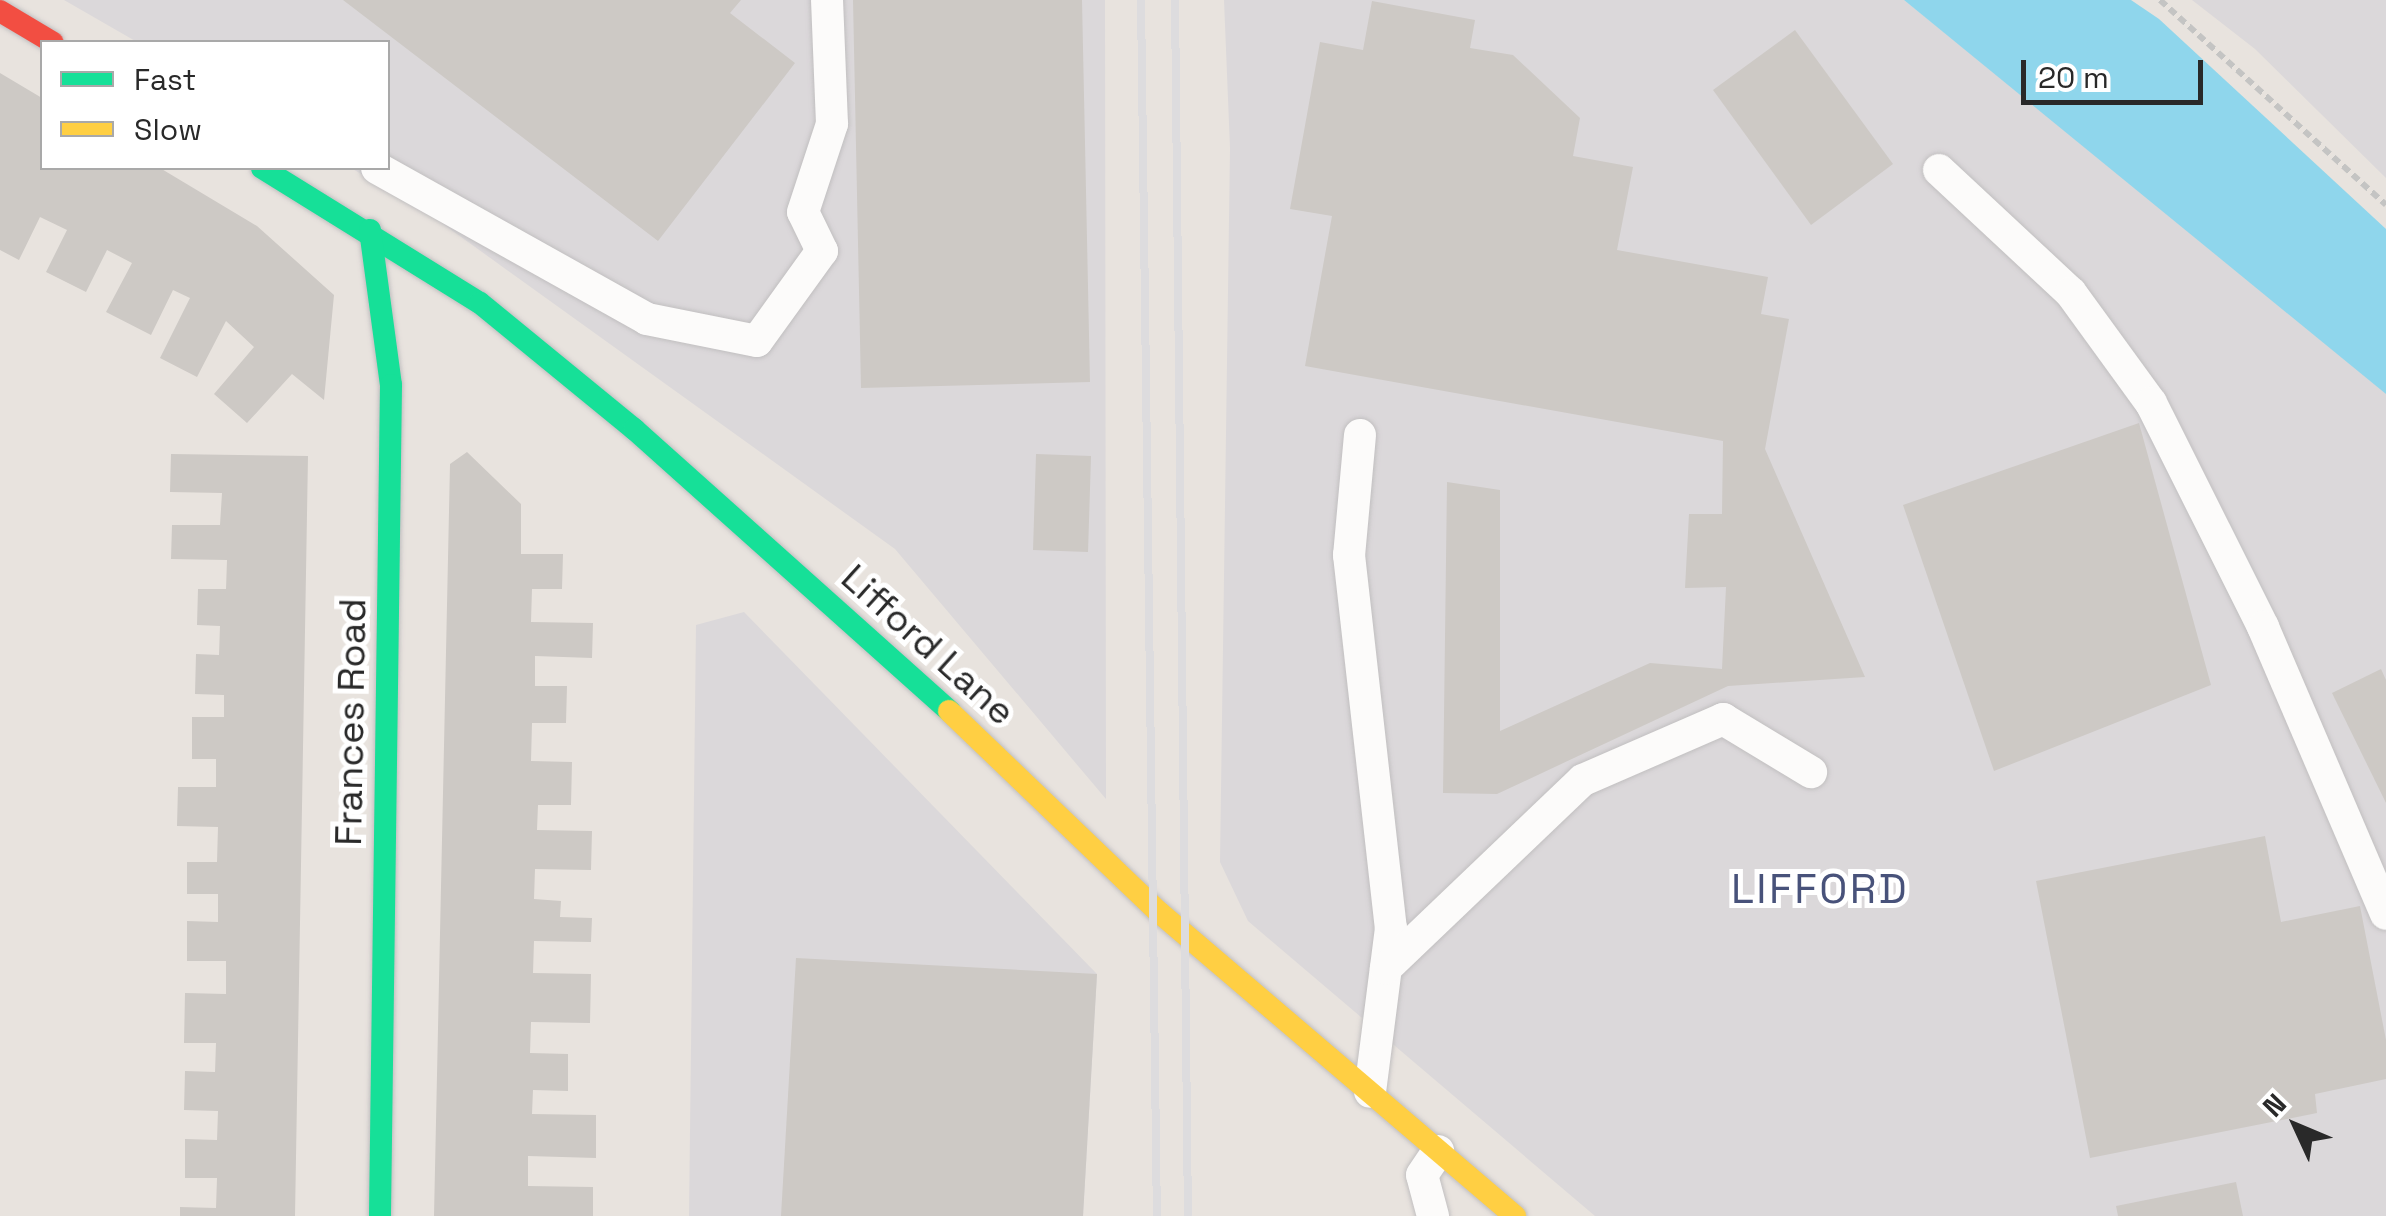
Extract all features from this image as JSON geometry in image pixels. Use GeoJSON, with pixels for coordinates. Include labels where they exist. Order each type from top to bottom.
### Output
{"type":"FeatureCollection","features":[{"type":"Feature","properties":{"kind":"street"},"geometry":{"type":"LineString","coordinates":[[0,11],[49,40]]}},
{"type":"Feature","properties":{"kind":"street","name":"Lifford Lane"},"geometry":{"type":"LineString","coordinates":[[265,170],[370,230],[480,304],[634,429],[1020,774],[1160,913],[1515,1216]]}},
{"type":"Feature","properties":{"kind":"street","name":"Frances Road"},"geometry":{"type":"LineString","coordinates":[[370,230],[391,386],[380,1216]]}},
{"type":"Feature","properties":{"kind":"lane"},"geometry":{"type":"LineString","coordinates":[[381,170],[646,319],[757,341],[822,251],[803,212],[832,124],[827,0]]}},
{"type":"Feature","properties":{"kind":"lane"},"geometry":{"type":"LineString","coordinates":[[1938,170],[2070,293],[2151,402],[2262,627],[2386,914]]}},
{"type":"Feature","properties":{"kind":"lane"},"geometry":{"type":"LineString","coordinates":[[1360,435],[1348,555],[1391,928],[1370,1092]]}},
{"type":"Feature","properties":{"kind":"lane"},"geometry":{"type":"LineString","coordinates":[[1386,968],[1584,780],[1723,718],[1811,772]]}},
{"type":"Feature","properties":{"kind":"lane"},"geometry":{"type":"LineString","coordinates":[[1433,1216],[1422,1175],[1438,1151]]}},
{"type":"Feature","properties":{"kind":"path"},"geometry":{"type":"LineString","coordinates":[[2160,0],[2386,205]]}},
{"type":"Feature","properties":{"kind":"shaded area"},"geometry":{"type":"Polygon","coordinates":[[[64,0],[1105,0],[1106,799],[895,549],[425,211],[354,170],[390,170],[390,40],[134,40],[64,0]]]}},
{"type":"Feature","properties":{"kind":"shaded area"},"geometry":{"type":"Polygon","coordinates":[[[1224,0],[1904,0],[2377,380],[2386,394],[2386,1216],[1595,1216],[1248,921],[1220,862],[1230,148],[1224,0]]]}},
{"type":"Feature","properties":{"kind":"shaded area"},"geometry":{"type":"Polygon","coordinates":[[[2192,0],[2386,0],[2386,178],[2255,49],[2192,0]]]}},
{"type":"Feature","properties":{"kind":"shaded area"},"geometry":{"type":"Polygon","coordinates":[[[744,612],[1097,974],[1083,1216],[689,1216],[696,625],[744,612]]]}},
{"type":"Feature","properties":{"kind":"water"},"geometry":{"type":"Polygon","coordinates":[[[1904,0],[2131,0],[2159,19],[2386,229],[2386,394],[1904,0]]]}},
{"type":"Feature","properties":{"kind":"building"},"geometry":{"type":"Polygon","coordinates":[[[343,0],[741,0],[730,13],[795,63],[658,241],[343,0]]]}},
{"type":"Feature","properties":{"kind":"building"},"geometry":{"type":"Polygon","coordinates":[[[853,0],[1082,0],[1090,382],[861,388],[853,0]]]}},
{"type":"Feature","properties":{"kind":"building"},"geometry":{"type":"Polygon","coordinates":[[[1372,1],[1475,20],[1470,48],[1513,55],[1580,118],[1573,156],[1633,167],[1617,250],[1768,277],[1761,314],[1789,319],[1765,449],[1865,677],[1728,686],[1497,794],[1443,793],[1447,482],[1500,490],[1500,731],[1650,663],[1722,669],[1726,587],[1685,588],[1689,514],[1722,514],[1723,441],[1305,366],[1332,216],[1290,209],[1320,42],[1363,50],[1372,1]]]}},
{"type":"Feature","properties":{"kind":"building"},"geometry":{"type":"Polygon","coordinates":[[[1795,30],[1893,164],[1811,225],[1713,90],[1795,30]]]}},
{"type":"Feature","properties":{"kind":"building"},"geometry":{"type":"Polygon","coordinates":[[[0,73],[40,97],[40,170],[163,170],[257,226],[334,295],[324,400],[292,374],[247,423],[214,394],[254,347],[226,321],[197,377],[160,358],[190,298],[173,290],[151,335],[106,312],[132,263],[107,250],[86,292],[46,272],[67,230],[40,217],[19,260],[0,250],[0,73]]]}},
{"type":"Feature","properties":{"kind":"building"},"geometry":{"type":"Polygon","coordinates":[[[2139,423],[2211,685],[1994,771],[1903,505],[2139,423]]]}},
{"type":"Feature","properties":{"kind":"building"},"geometry":{"type":"Polygon","coordinates":[[[467,452],[521,504],[521,554],[563,554],[562,589],[532,589],[531,622],[593,623],[592,658],[535,656],[535,686],[567,686],[566,723],[532,723],[531,761],[572,762],[571,805],[538,805],[537,830],[592,831],[591,870],[535,869],[534,899],[561,901],[560,917],[592,918],[591,942],[534,941],[533,973],[591,974],[590,1023],[531,1022],[530,1053],[568,1054],[568,1091],[533,1090],[532,1114],[596,1115],[596,1158],[528,1156],[528,1186],[593,1187],[593,1216],[434,1216],[450,464],[467,452]]]}},
{"type":"Feature","properties":{"kind":"building"},"geometry":{"type":"Polygon","coordinates":[[[171,454],[308,456],[295,1216],[180,1216],[180,1207],[216,1208],[217,1178],[185,1178],[185,1139],[217,1140],[218,1111],[184,1110],[185,1071],[215,1072],[216,1043],[184,1043],[185,993],[226,994],[226,961],[187,961],[187,921],[218,922],[218,894],[187,894],[187,862],[217,862],[218,827],[177,826],[178,787],[216,787],[216,759],[192,759],[192,717],[224,717],[224,695],[195,694],[196,654],[219,655],[220,626],[197,625],[198,589],[226,589],[227,560],[171,559],[172,525],[220,525],[222,493],[170,492],[171,454]]]}},
{"type":"Feature","properties":{"kind":"building"},"geometry":{"type":"Polygon","coordinates":[[[1036,454],[1091,456],[1088,552],[1033,550],[1036,454]]]}},
{"type":"Feature","properties":{"kind":"building"},"geometry":{"type":"Polygon","coordinates":[[[2381,669],[2386,680],[2386,803],[2332,693],[2381,669]]]}},
{"type":"Feature","properties":{"kind":"building"},"geometry":{"type":"Polygon","coordinates":[[[2265,836],[2281,922],[2360,906],[2386,1040],[2386,1079],[2315,1094],[2317,1113],[2090,1158],[2036,881],[2265,836]]]}},
{"type":"Feature","properties":{"kind":"building"},"geometry":{"type":"Polygon","coordinates":[[[796,958],[1097,974],[1083,1216],[781,1216],[796,958]]]}},
{"type":"Feature","properties":{"kind":"building"},"geometry":{"type":"Polygon","coordinates":[[[2236,1182],[2243,1216],[2118,1216],[2116,1206],[2236,1182]]]}},
{"type":"Feature","properties":{"kind":"railway"},"geometry":{"type":"LineString","coordinates":[[1141,0],[1157,1216]]}},
{"type":"Feature","properties":{"kind":"railway"},"geometry":{"type":"LineString","coordinates":[[1175,0],[1188,1216]]}},
{"type":"Feature","properties":{"kind":"traffic: fast"},"geometry":{"type":"LineString","coordinates":[[265,170],[480,303],[634,429],[949,711]]}},
{"type":"Feature","properties":{"kind":"traffic: fast"},"geometry":{"type":"LineString","coordinates":[[370,230],[391,385],[380,1216]]}},
{"type":"Feature","properties":{"kind":"traffic: slow"},"geometry":{"type":"LineString","coordinates":[[949,711],[1160,913],[1515,1216]]}},
{"type":"Feature","properties":{"kind":"traffic: jam"},"geometry":{"type":"LineString","coordinates":[[0,11],[49,40]]}},
{"type":"Feature","properties":{"kind":"district","name":"LIFFORD"},"geometry":{"type":"Point","coordinates":[1820,889]}}]}
